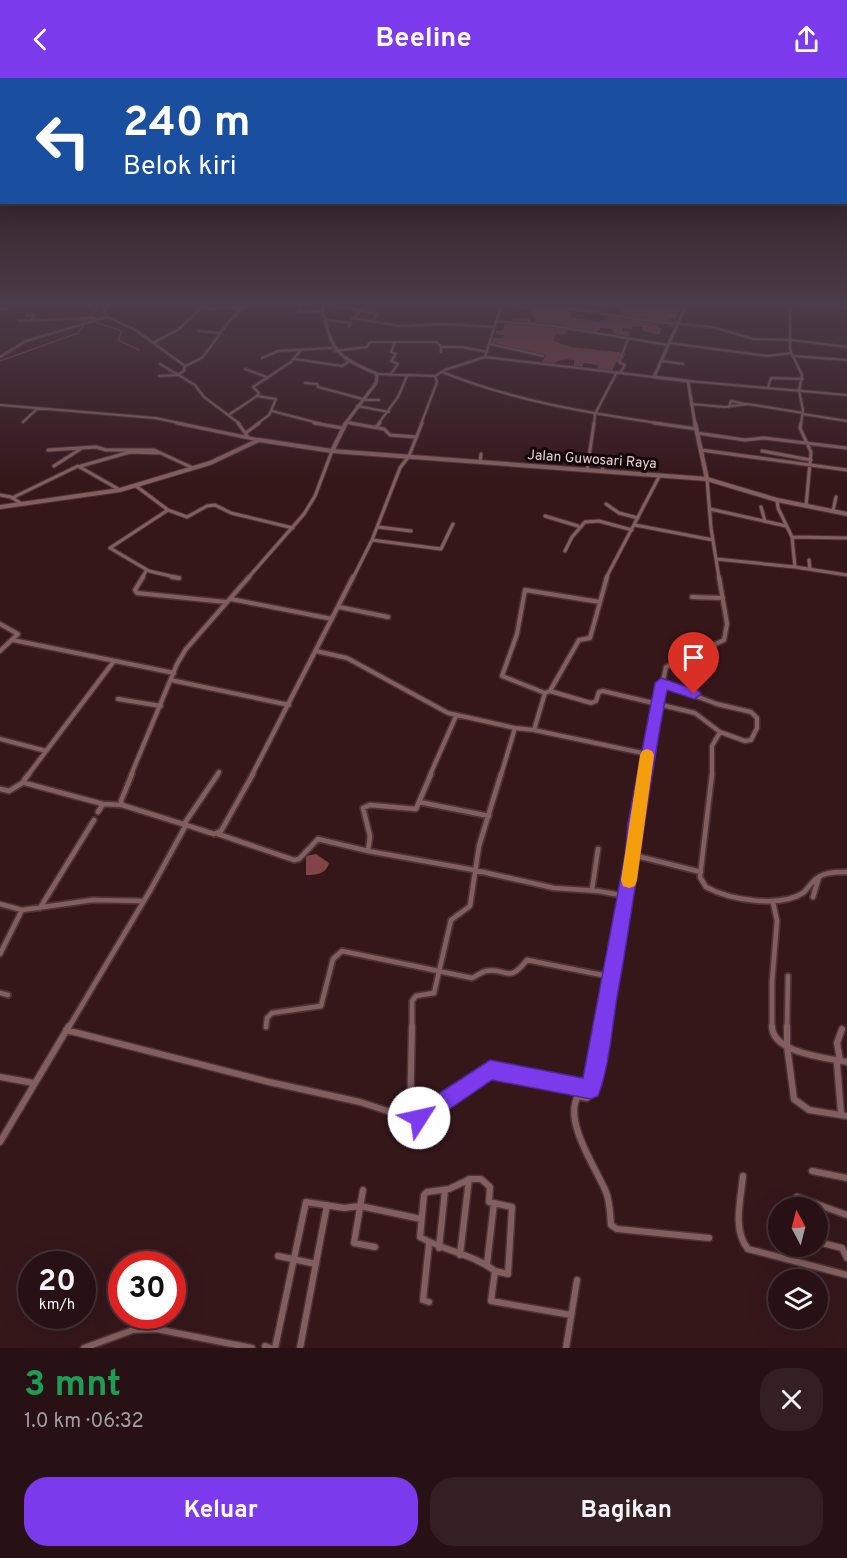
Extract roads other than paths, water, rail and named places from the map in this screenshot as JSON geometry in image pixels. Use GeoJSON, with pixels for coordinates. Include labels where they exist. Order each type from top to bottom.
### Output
{"type":"FeatureCollection","features":[{"type":"Feature","properties":{"kind":"street"},"geometry":{"type":"LineString","coordinates":[[180,362],[185,366]]}},
{"type":"Feature","properties":{"kind":"street"},"geometry":{"type":"LineString","coordinates":[[159,376],[179,374],[185,366],[193,362]]}},
{"type":"Feature","properties":{"kind":"street"},"geometry":{"type":"LineString","coordinates":[[257,396],[259,393],[253,387],[289,362]]}},
{"type":"Feature","properties":{"kind":"street"},"geometry":{"type":"LineString","coordinates":[[316,362],[342,366],[348,362]]}},
{"type":"Feature","properties":{"kind":"street"},"geometry":{"type":"LineString","coordinates":[[349,362],[377,374],[407,376],[435,376],[470,362]]}},
{"type":"Feature","properties":{"kind":"street"},"geometry":{"type":"LineString","coordinates":[[390,375],[399,364],[394,362]]}},
{"type":"Feature","properties":{"kind":"street"},"geometry":{"type":"LineString","coordinates":[[529,362],[688,381],[847,395]]}},
{"type":"Feature","properties":{"kind":"street"},"geometry":{"type":"LineString","coordinates":[[587,470],[596,412],[625,364],[620,362]]}},
{"type":"Feature","properties":{"kind":"street"},"geometry":{"type":"LineString","coordinates":[[654,377],[661,362]]}},
{"type":"Feature","properties":{"kind":"street"},"geometry":{"type":"LineString","coordinates":[[671,362],[683,364]]}},
{"type":"Feature","properties":{"kind":"street"},"geometry":{"type":"LineString","coordinates":[[795,362],[803,379],[799,391],[803,414],[800,428],[810,450],[811,460],[806,506]]}},
{"type":"Feature","properties":{"kind":"street"},"geometry":{"type":"LineString","coordinates":[[160,364],[193,383],[204,397],[230,414],[247,432],[248,437]]}},
{"type":"Feature","properties":{"kind":"street"},"geometry":{"type":"LineString","coordinates":[[246,369],[268,377]]}},
{"type":"Feature","properties":{"kind":"street"},"geometry":{"type":"LineString","coordinates":[[441,372],[529,402],[596,412],[743,440],[764,438],[847,448]]}},
{"type":"Feature","properties":{"kind":"street"},"geometry":{"type":"LineString","coordinates":[[122,806],[123,794],[186,649],[197,633],[293,528],[315,496],[342,428],[376,383],[377,374]]}},
{"type":"Feature","properties":{"kind":"street"},"geometry":{"type":"LineString","coordinates":[[375,427],[389,412],[404,387],[407,376]]}},
{"type":"Feature","properties":{"kind":"street"},"geometry":{"type":"LineString","coordinates":[[217,833],[227,822],[290,705],[372,540],[400,468],[409,456],[437,382],[435,376]]}},
{"type":"Feature","properties":{"kind":"street"},"geometry":{"type":"LineString","coordinates":[[768,388],[771,378],[803,379]]}},
{"type":"Feature","properties":{"kind":"street"},"geometry":{"type":"LineString","coordinates":[[688,381],[707,479],[713,540],[727,624],[725,639],[669,664],[661,683],[591,1089],[588,1098],[578,1096],[576,1098],[573,1118],[607,1195],[611,1226],[617,1229],[709,1238]]}},
{"type":"Feature","properties":{"kind":"street"},"geometry":{"type":"LineString","coordinates":[[304,382],[362,399],[379,400]]}},
{"type":"Feature","properties":{"kind":"street"},"geometry":{"type":"LineString","coordinates":[[230,414],[257,396],[276,399],[272,411],[247,432]]}},
{"type":"Feature","properties":{"kind":"street"},"geometry":{"type":"LineString","coordinates":[[729,407],[731,400],[847,421]]}},
{"type":"Feature","properties":{"kind":"street"},"geometry":{"type":"LineString","coordinates":[[691,404],[729,407],[746,404]]}},
{"type":"Feature","properties":{"kind":"street"},"geometry":{"type":"LineString","coordinates":[[0,405],[155,418],[259,440],[332,451]]}},
{"type":"Feature","properties":{"kind":"street"},"geometry":{"type":"LineString","coordinates":[[357,406],[389,412]]}},
{"type":"Feature","properties":{"kind":"street"},"geometry":{"type":"LineString","coordinates":[[23,422],[39,408]]}},
{"type":"Feature","properties":{"kind":"street"},"geometry":{"type":"LineString","coordinates":[[786,416],[788,410]]}},
{"type":"Feature","properties":{"kind":"street"},"geometry":{"type":"LineString","coordinates":[[272,411],[342,428]]}},
{"type":"Feature","properties":{"kind":"street"},"geometry":{"type":"LineString","coordinates":[[346,422],[385,429],[390,435],[416,437]]}},
{"type":"Feature","properties":{"kind":"street"},"geometry":{"type":"LineString","coordinates":[[0,507],[136,486],[214,462],[259,440]]}},
{"type":"Feature","properties":{"kind":"street"},"geometry":{"type":"LineString","coordinates":[[48,450],[83,448],[152,450],[193,469]]}},
{"type":"Feature","properties":{"kind":"street"},"geometry":{"type":"LineString","coordinates":[[54,466],[83,448]]}},
{"type":"Feature","properties":{"kind":"street"},"geometry":{"type":"LineString","coordinates":[[701,450],[847,470]]}},
{"type":"Feature","properties":{"kind":"street","name":"Jalan Guwosari Raya"},"geometry":{"type":"LineString","coordinates":[[332,451],[707,479],[777,500],[847,514]]}},
{"type":"Feature","properties":{"kind":"street"},"geometry":{"type":"LineString","coordinates":[[762,451],[811,460]]}},
{"type":"Feature","properties":{"kind":"street"},"geometry":{"type":"LineString","coordinates":[[12,498],[80,466],[130,452],[159,452]]}},
{"type":"Feature","properties":{"kind":"street"},"geometry":{"type":"LineString","coordinates":[[480,462],[481,454]]}},
{"type":"Feature","properties":{"kind":"street"},"geometry":{"type":"LineString","coordinates":[[589,463],[602,465],[603,471]]}},
{"type":"Feature","properties":{"kind":"street"},"geometry":{"type":"LineString","coordinates":[[80,466],[120,490]]}},
{"type":"Feature","properties":{"kind":"street"},"geometry":{"type":"LineString","coordinates":[[534,730],[547,692],[576,642],[591,638],[605,581],[660,475]]}},
{"type":"Feature","properties":{"kind":"street"},"geometry":{"type":"LineString","coordinates":[[136,486],[168,510],[187,517],[207,506],[218,506],[231,513],[293,528]]}},
{"type":"Feature","properties":{"kind":"street"},"geometry":{"type":"LineString","coordinates":[[0,495],[22,504]]}},
{"type":"Feature","properties":{"kind":"street"},"geometry":{"type":"LineString","coordinates":[[833,511],[836,497]]}},
{"type":"Feature","properties":{"kind":"street"},"geometry":{"type":"LineString","coordinates":[[777,500],[792,537],[795,567]]}},
{"type":"Feature","properties":{"kind":"street"},"geometry":{"type":"LineString","coordinates":[[606,504],[619,513],[638,518]]}},
{"type":"Feature","properties":{"kind":"street"},"geometry":{"type":"LineString","coordinates":[[761,507],[765,521]]}},
{"type":"Feature","properties":{"kind":"street"},"geometry":{"type":"LineString","coordinates":[[710,508],[786,526]]}},
{"type":"Feature","properties":{"kind":"street"},"geometry":{"type":"LineString","coordinates":[[168,510],[110,546],[146,571],[178,578]]}},
{"type":"Feature","properties":{"kind":"street"},"geometry":{"type":"LineString","coordinates":[[545,516],[578,526]]}},
{"type":"Feature","properties":{"kind":"street"},"geometry":{"type":"LineString","coordinates":[[565,551],[573,531],[578,526],[598,519],[634,528],[713,540]]}},
{"type":"Feature","properties":{"kind":"street"},"geometry":{"type":"LineString","coordinates":[[372,540],[442,549],[453,524]]}},
{"type":"Feature","properties":{"kind":"street"},"geometry":{"type":"LineString","coordinates":[[378,527],[411,531]]}},
{"type":"Feature","properties":{"kind":"street"},"geometry":{"type":"LineString","coordinates":[[792,537],[847,538]]}},
{"type":"Feature","properties":{"kind":"street"},"geometry":{"type":"LineString","coordinates":[[716,559],[847,575]]}},
{"type":"Feature","properties":{"kind":"street"},"geometry":{"type":"LineString","coordinates":[[809,560],[810,569]]}},
{"type":"Feature","properties":{"kind":"street"},"geometry":{"type":"LineString","coordinates":[[146,571],[135,592],[228,600],[333,619]]}},
{"type":"Feature","properties":{"kind":"street"},"geometry":{"type":"LineString","coordinates":[[600,602],[525,590],[517,634],[502,676],[547,692],[591,703],[596,700],[599,692],[603,691],[698,714],[720,732],[745,741],[751,740],[758,728],[757,718],[753,713],[714,704],[694,694],[661,683]]}},
{"type":"Feature","properties":{"kind":"street"},"geometry":{"type":"LineString","coordinates":[[692,597],[723,598]]}},
{"type":"Feature","properties":{"kind":"street"},"geometry":{"type":"LineString","coordinates":[[339,607],[388,617]]}},
{"type":"Feature","properties":{"kind":"street"},"geometry":{"type":"LineString","coordinates":[[0,624],[18,632],[13,640],[0,651]]}},
{"type":"Feature","properties":{"kind":"street"},"geometry":{"type":"LineString","coordinates":[[13,640],[174,673]]}},
{"type":"Feature","properties":{"kind":"street"},"geometry":{"type":"LineString","coordinates":[[316,651],[334,653],[354,660],[456,716],[647,754]]}},
{"type":"Feature","properties":{"kind":"street"},"geometry":{"type":"LineString","coordinates":[[0,789],[9,791],[24,782],[25,777],[114,661]]}},
{"type":"Feature","properties":{"kind":"street"},"geometry":{"type":"LineString","coordinates":[[171,680],[290,705]]}},
{"type":"Feature","properties":{"kind":"street"},"geometry":{"type":"LineString","coordinates":[[118,699],[161,706]]}},
{"type":"Feature","properties":{"kind":"street"},"geometry":{"type":"LineString","coordinates":[[368,851],[370,836],[367,820],[363,814],[365,806],[414,810],[456,716]]}},
{"type":"Feature","properties":{"kind":"street"},"geometry":{"type":"LineString","coordinates":[[410,1118],[411,1005],[416,996],[434,993],[451,921],[470,906],[479,846],[515,728]]}},
{"type":"Feature","properties":{"kind":"street"},"geometry":{"type":"LineString","coordinates":[[720,732],[712,746],[712,784],[701,882],[714,891],[754,901],[773,902],[789,899],[805,892],[819,877],[847,872]]}},
{"type":"Feature","properties":{"kind":"street"},"geometry":{"type":"LineString","coordinates":[[0,739],[46,751]]}},
{"type":"Feature","properties":{"kind":"street"},"geometry":{"type":"LineString","coordinates":[[0,1142],[144,901],[185,825],[219,772]]}},
{"type":"Feature","properties":{"kind":"street"},"geometry":{"type":"LineString","coordinates":[[24,782],[103,804],[122,806],[170,818],[185,825],[217,833],[294,860],[302,857],[318,839],[554,888],[592,890],[626,896]]}},
{"type":"Feature","properties":{"kind":"street"},"geometry":{"type":"LineString","coordinates":[[419,802],[489,816]]}},
{"type":"Feature","properties":{"kind":"street"},"geometry":{"type":"LineString","coordinates":[[98,812],[103,804]]}},
{"type":"Feature","properties":{"kind":"street"},"geometry":{"type":"LineString","coordinates":[[40,908],[94,819]]}},
{"type":"Feature","properties":{"kind":"street"},"geometry":{"type":"LineString","coordinates":[[592,890],[598,849]]}},
{"type":"Feature","properties":{"kind":"street"},"geometry":{"type":"LineString","coordinates":[[633,855],[701,872]]}},
{"type":"Feature","properties":{"kind":"street"},"geometry":{"type":"LineString","coordinates":[[813,897],[819,877]]}},
{"type":"Feature","properties":{"kind":"street"},"geometry":{"type":"LineString","coordinates":[[0,904],[22,910],[93,900],[144,901]]}},
{"type":"Feature","properties":{"kind":"street"},"geometry":{"type":"LineString","coordinates":[[773,902],[777,921],[772,982],[772,1032],[779,1042],[802,1053],[847,1062]]}},
{"type":"Feature","properties":{"kind":"street"},"geometry":{"type":"LineString","coordinates":[[0,953],[22,910]]}},
{"type":"Feature","properties":{"kind":"street"},"geometry":{"type":"LineString","coordinates":[[266,1027],[267,1018],[272,1013],[321,1006],[333,959],[342,951],[472,978],[486,970],[512,974],[518,971],[527,960],[612,977]]}},
{"type":"Feature","properties":{"kind":"street"},"geometry":{"type":"LineString","coordinates":[[788,976],[787,1046],[794,1099],[809,1110],[844,1115],[837,1064],[840,1060],[837,1043],[842,1029]]}},
{"type":"Feature","properties":{"kind":"street"},"geometry":{"type":"LineString","coordinates":[[0,993],[8,995]]}},
{"type":"Feature","properties":{"kind":"street"},"geometry":{"type":"LineString","coordinates":[[66,1030],[268,1083],[360,1102],[410,1118],[419,1118],[490,1070],[591,1089]]}},
{"type":"Feature","properties":{"kind":"street"},"geometry":{"type":"LineString","coordinates":[[0,1077],[34,1083]]}},
{"type":"Feature","properties":{"kind":"street"},"geometry":{"type":"LineString","coordinates":[[812,1171],[847,1178]]}},
{"type":"Feature","properties":{"kind":"street"},"geometry":{"type":"LineString","coordinates":[[743,1176],[739,1231],[743,1245],[748,1249],[847,1275]]}},
{"type":"Feature","properties":{"kind":"street"},"geometry":{"type":"LineString","coordinates":[[460,1255],[469,1179]]}},
{"type":"Feature","properties":{"kind":"street"},"geometry":{"type":"LineString","coordinates":[[469,1179],[481,1179],[490,1187],[489,1202],[512,1207],[508,1274],[495,1271],[487,1264],[429,1244],[420,1237],[424,1195],[427,1192],[446,1190],[469,1179]]}},
{"type":"Feature","properties":{"kind":"street"},"geometry":{"type":"LineString","coordinates":[[363,1190],[354,1243],[375,1247]]}},
{"type":"Feature","properties":{"kind":"street"},"geometry":{"type":"LineString","coordinates":[[439,1248],[446,1190]]}},
{"type":"Feature","properties":{"kind":"street"},"geometry":{"type":"LineString","coordinates":[[275,1348],[306,1202],[344,1208],[360,1206],[421,1219]]}},
{"type":"Feature","properties":{"kind":"street"},"geometry":{"type":"LineString","coordinates":[[487,1264],[494,1203]]}},
{"type":"Feature","properties":{"kind":"street"},"geometry":{"type":"LineString","coordinates":[[300,1348],[327,1205]]}},
{"type":"Feature","properties":{"kind":"street"},"geometry":{"type":"LineString","coordinates":[[828,1208],[847,1215]]}},
{"type":"Feature","properties":{"kind":"street"},"geometry":{"type":"LineString","coordinates":[[429,1244],[423,1300],[429,1302]]}},
{"type":"Feature","properties":{"kind":"street"},"geometry":{"type":"LineString","coordinates":[[828,1244],[842,1248],[847,1258]]}},
{"type":"Feature","properties":{"kind":"street"},"geometry":{"type":"LineString","coordinates":[[278,1256],[316,1264]]}},
{"type":"Feature","properties":{"kind":"street"},"geometry":{"type":"LineString","coordinates":[[495,1271],[491,1301],[536,1311],[571,1315]]}},
{"type":"Feature","properties":{"kind":"street"},"geometry":{"type":"LineString","coordinates":[[566,1348],[578,1280]]}},
{"type":"Feature","properties":{"kind":"street"},"geometry":{"type":"LineString","coordinates":[[84,1348],[134,1330],[156,1329],[252,1348]]}}]}
